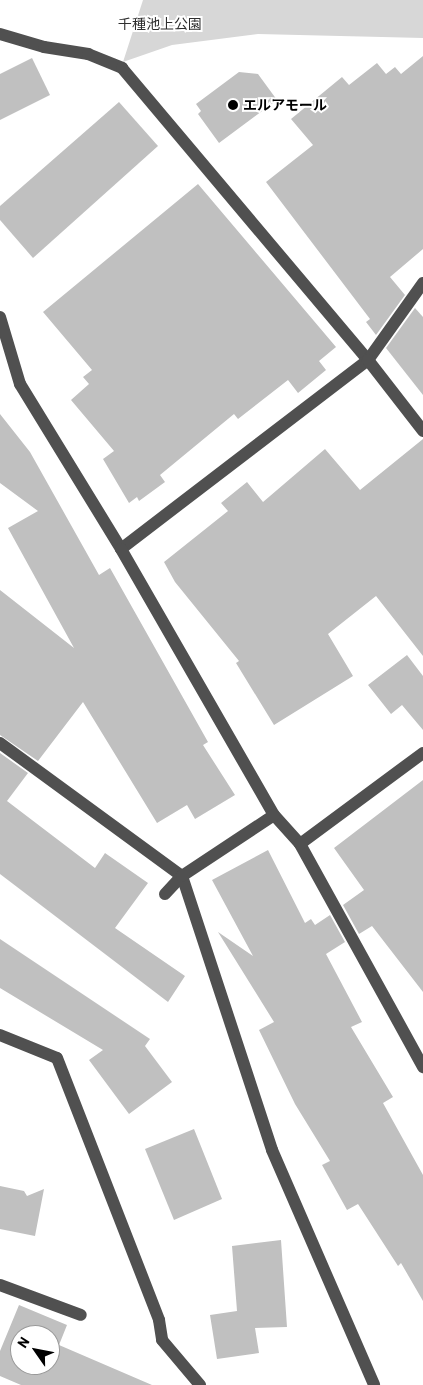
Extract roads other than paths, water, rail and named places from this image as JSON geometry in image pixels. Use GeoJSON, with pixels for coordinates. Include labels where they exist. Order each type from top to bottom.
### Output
{"type":"FeatureCollection","features":[{"type":"Feature","properties":{"kind":"street"},"geometry":{"type":"LineString","coordinates":[[0,34],[44,47],[88,54],[122,68],[368,360],[423,431]]}},
{"type":"Feature","properties":{"kind":"street"},"geometry":{"type":"LineString","coordinates":[[121,549],[368,360],[423,283]]}},
{"type":"Feature","properties":{"kind":"street"},"geometry":{"type":"LineString","coordinates":[[0,318],[20,384],[121,549],[274,815],[300,844],[423,1067]]}},
{"type":"Feature","properties":{"kind":"street"},"geometry":{"type":"LineString","coordinates":[[0,743],[182,876],[272,1150],[374,1385]]}},
{"type":"Feature","properties":{"kind":"street"},"geometry":{"type":"LineString","coordinates":[[300,844],[423,753]]}},
{"type":"Feature","properties":{"kind":"street"},"geometry":{"type":"LineString","coordinates":[[165,894],[182,876],[274,815]]}},
{"type":"Feature","properties":{"kind":"street"},"geometry":{"type":"LineString","coordinates":[[0,1035],[57,1058],[160,1320],[162,1340],[200,1385]]}},
{"type":"Feature","properties":{"kind":"street"},"geometry":{"type":"LineString","coordinates":[[0,1285],[81,1315]]}},
{"type":"Feature","properties":{"kind":"place","name":"エルアモール"},"geometry":{"type":"Point","coordinates":[233,105]}},
{"type":"Feature","properties":{"kind":"park label","name":"千種池上公園"},"geometry":{"type":"Point","coordinates":[160,24]}}]}
